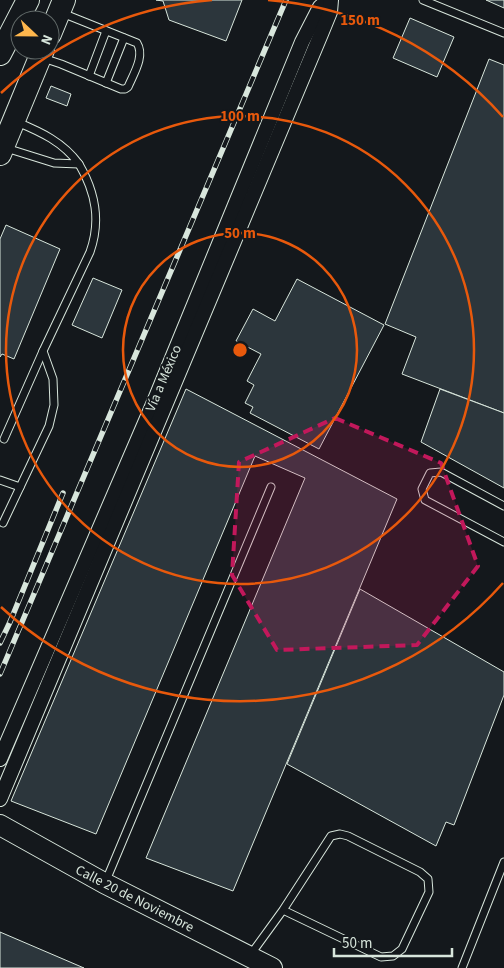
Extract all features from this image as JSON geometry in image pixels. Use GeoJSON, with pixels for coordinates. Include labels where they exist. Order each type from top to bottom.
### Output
{"type":"FeatureCollection","features":[{"type":"Feature","properties":{"kind":"main road"},"geometry":{"type":"LineString","coordinates":[[0,54],[28,0]]}},
{"type":"Feature","properties":{"kind":"main road"},"geometry":{"type":"LineString","coordinates":[[1,150],[39,60]]}},
{"type":"Feature","properties":{"kind":"street"},"geometry":{"type":"LineString","coordinates":[[0,799],[174,369],[321,34],[330,12],[330,0]]}},
{"type":"Feature","properties":{"kind":"street","name":"Vía a México"},"geometry":{"type":"LineString","coordinates":[[0,759],[174,369]]}},
{"type":"Feature","properties":{"kind":"street","name":"Calle 20 de Noviembre"},"geometry":{"type":"LineString","coordinates":[[0,825],[104,883],[272,968]]}},
{"type":"Feature","properties":{"kind":"lane"},"geometry":{"type":"LineString","coordinates":[[423,0],[504,33]]}},
{"type":"Feature","properties":{"kind":"lane"},"geometry":{"type":"LineString","coordinates":[[55,60],[89,76],[125,89],[140,58],[141,49],[137,43],[106,31],[62,6]]}},
{"type":"Feature","properties":{"kind":"lane"},"geometry":{"type":"LineString","coordinates":[[89,76],[106,31]]}},
{"type":"Feature","properties":{"kind":"lane"},"geometry":{"type":"LineString","coordinates":[[106,83],[124,38]]}},
{"type":"Feature","properties":{"kind":"lane"},"geometry":{"type":"LineString","coordinates":[[4,439],[96,236],[94,198],[87,178],[79,164],[71,153],[52,138],[14,120]]}},
{"type":"Feature","properties":{"kind":"lane"},"geometry":{"type":"LineString","coordinates":[[1,150],[54,162],[79,164]]}},
{"type":"Feature","properties":{"kind":"lane"},"geometry":{"type":"LineString","coordinates":[[3,523],[49,426],[54,405],[53,379],[43,351]]}},
{"type":"Feature","properties":{"kind":"lane"},"geometry":{"type":"LineString","coordinates":[[504,506],[441,472],[430,473],[422,490],[425,500],[504,542]]}},
{"type":"Feature","properties":{"kind":"lane"},"geometry":{"type":"LineString","coordinates":[[0,480],[20,487]]}},
{"type":"Feature","properties":{"kind":"lane"},"geometry":{"type":"LineString","coordinates":[[104,883],[270,487]]}},
{"type":"Feature","properties":{"kind":"lane"},"geometry":{"type":"LineString","coordinates":[[250,957],[283,910],[330,836],[340,834],[348,836],[420,872],[428,879],[430,892],[402,949],[393,956],[381,957],[283,910]]}},
{"type":"Feature","properties":{"kind":"lane"},"geometry":{"type":"LineString","coordinates":[[462,968],[504,862]]}},
{"type":"Feature","properties":{"kind":"highlighted area"},"geometry":{"type":"Polygon","coordinates":[[[335,418],[441,463],[478,566],[417,645],[277,650],[232,575],[239,462],[335,418]]]}},
{"type":"Feature","properties":{"kind":"building"},"geometry":{"type":"Polygon","coordinates":[[[156,0],[242,0],[226,41],[169,20],[163,1],[156,0]]]}},
{"type":"Feature","properties":{"kind":"building"},"geometry":{"type":"Polygon","coordinates":[[[486,0],[504,0],[504,8],[486,0]]]}},
{"type":"Feature","properties":{"kind":"building"},"geometry":{"type":"Polygon","coordinates":[[[410,18],[454,37],[437,77],[393,58],[410,18]]]}},
{"type":"Feature","properties":{"kind":"building"},"geometry":{"type":"Polygon","coordinates":[[[489,59],[504,65],[504,413],[402,374],[416,337],[385,324],[489,59]]]}},
{"type":"Feature","properties":{"kind":"building"},"geometry":{"type":"Polygon","coordinates":[[[51,86],[71,94],[67,106],[46,98],[51,86]]]}},
{"type":"Feature","properties":{"kind":"building"},"geometry":{"type":"Polygon","coordinates":[[[6,225],[60,249],[14,359],[2,354],[0,357],[0,239],[6,225]]]}},
{"type":"Feature","properties":{"kind":"building"},"geometry":{"type":"Polygon","coordinates":[[[93,278],[122,290],[102,338],[72,325],[93,278]]]}},
{"type":"Feature","properties":{"kind":"building"},"geometry":{"type":"Polygon","coordinates":[[[297,279],[384,325],[319,449],[250,413],[253,407],[245,403],[254,385],[247,381],[261,354],[236,341],[253,309],[275,321],[297,279]]]}},
{"type":"Feature","properties":{"kind":"building"},"geometry":{"type":"Polygon","coordinates":[[[186,389],[397,499],[233,891],[146,858],[305,478],[255,456],[96,834],[11,801],[186,389]]]}},
{"type":"Feature","properties":{"kind":"building"},"geometry":{"type":"Polygon","coordinates":[[[440,389],[504,413],[504,488],[421,442],[440,389]]]}},
{"type":"Feature","properties":{"kind":"building"},"geometry":{"type":"Polygon","coordinates":[[[360,589],[504,672],[504,695],[454,825],[446,822],[436,846],[287,764],[360,589]]]}},
{"type":"Feature","properties":{"kind":"building"},"geometry":{"type":"Polygon","coordinates":[[[0,932],[84,968],[0,968],[0,932]]]}},
{"type":"Feature","properties":{"kind":"railway"},"geometry":{"type":"LineString","coordinates":[[0,674],[286,0]]}},
{"type":"Feature","properties":{"kind":"railway"},"geometry":{"type":"LineString","coordinates":[[0,643],[63,493]]}}]}
